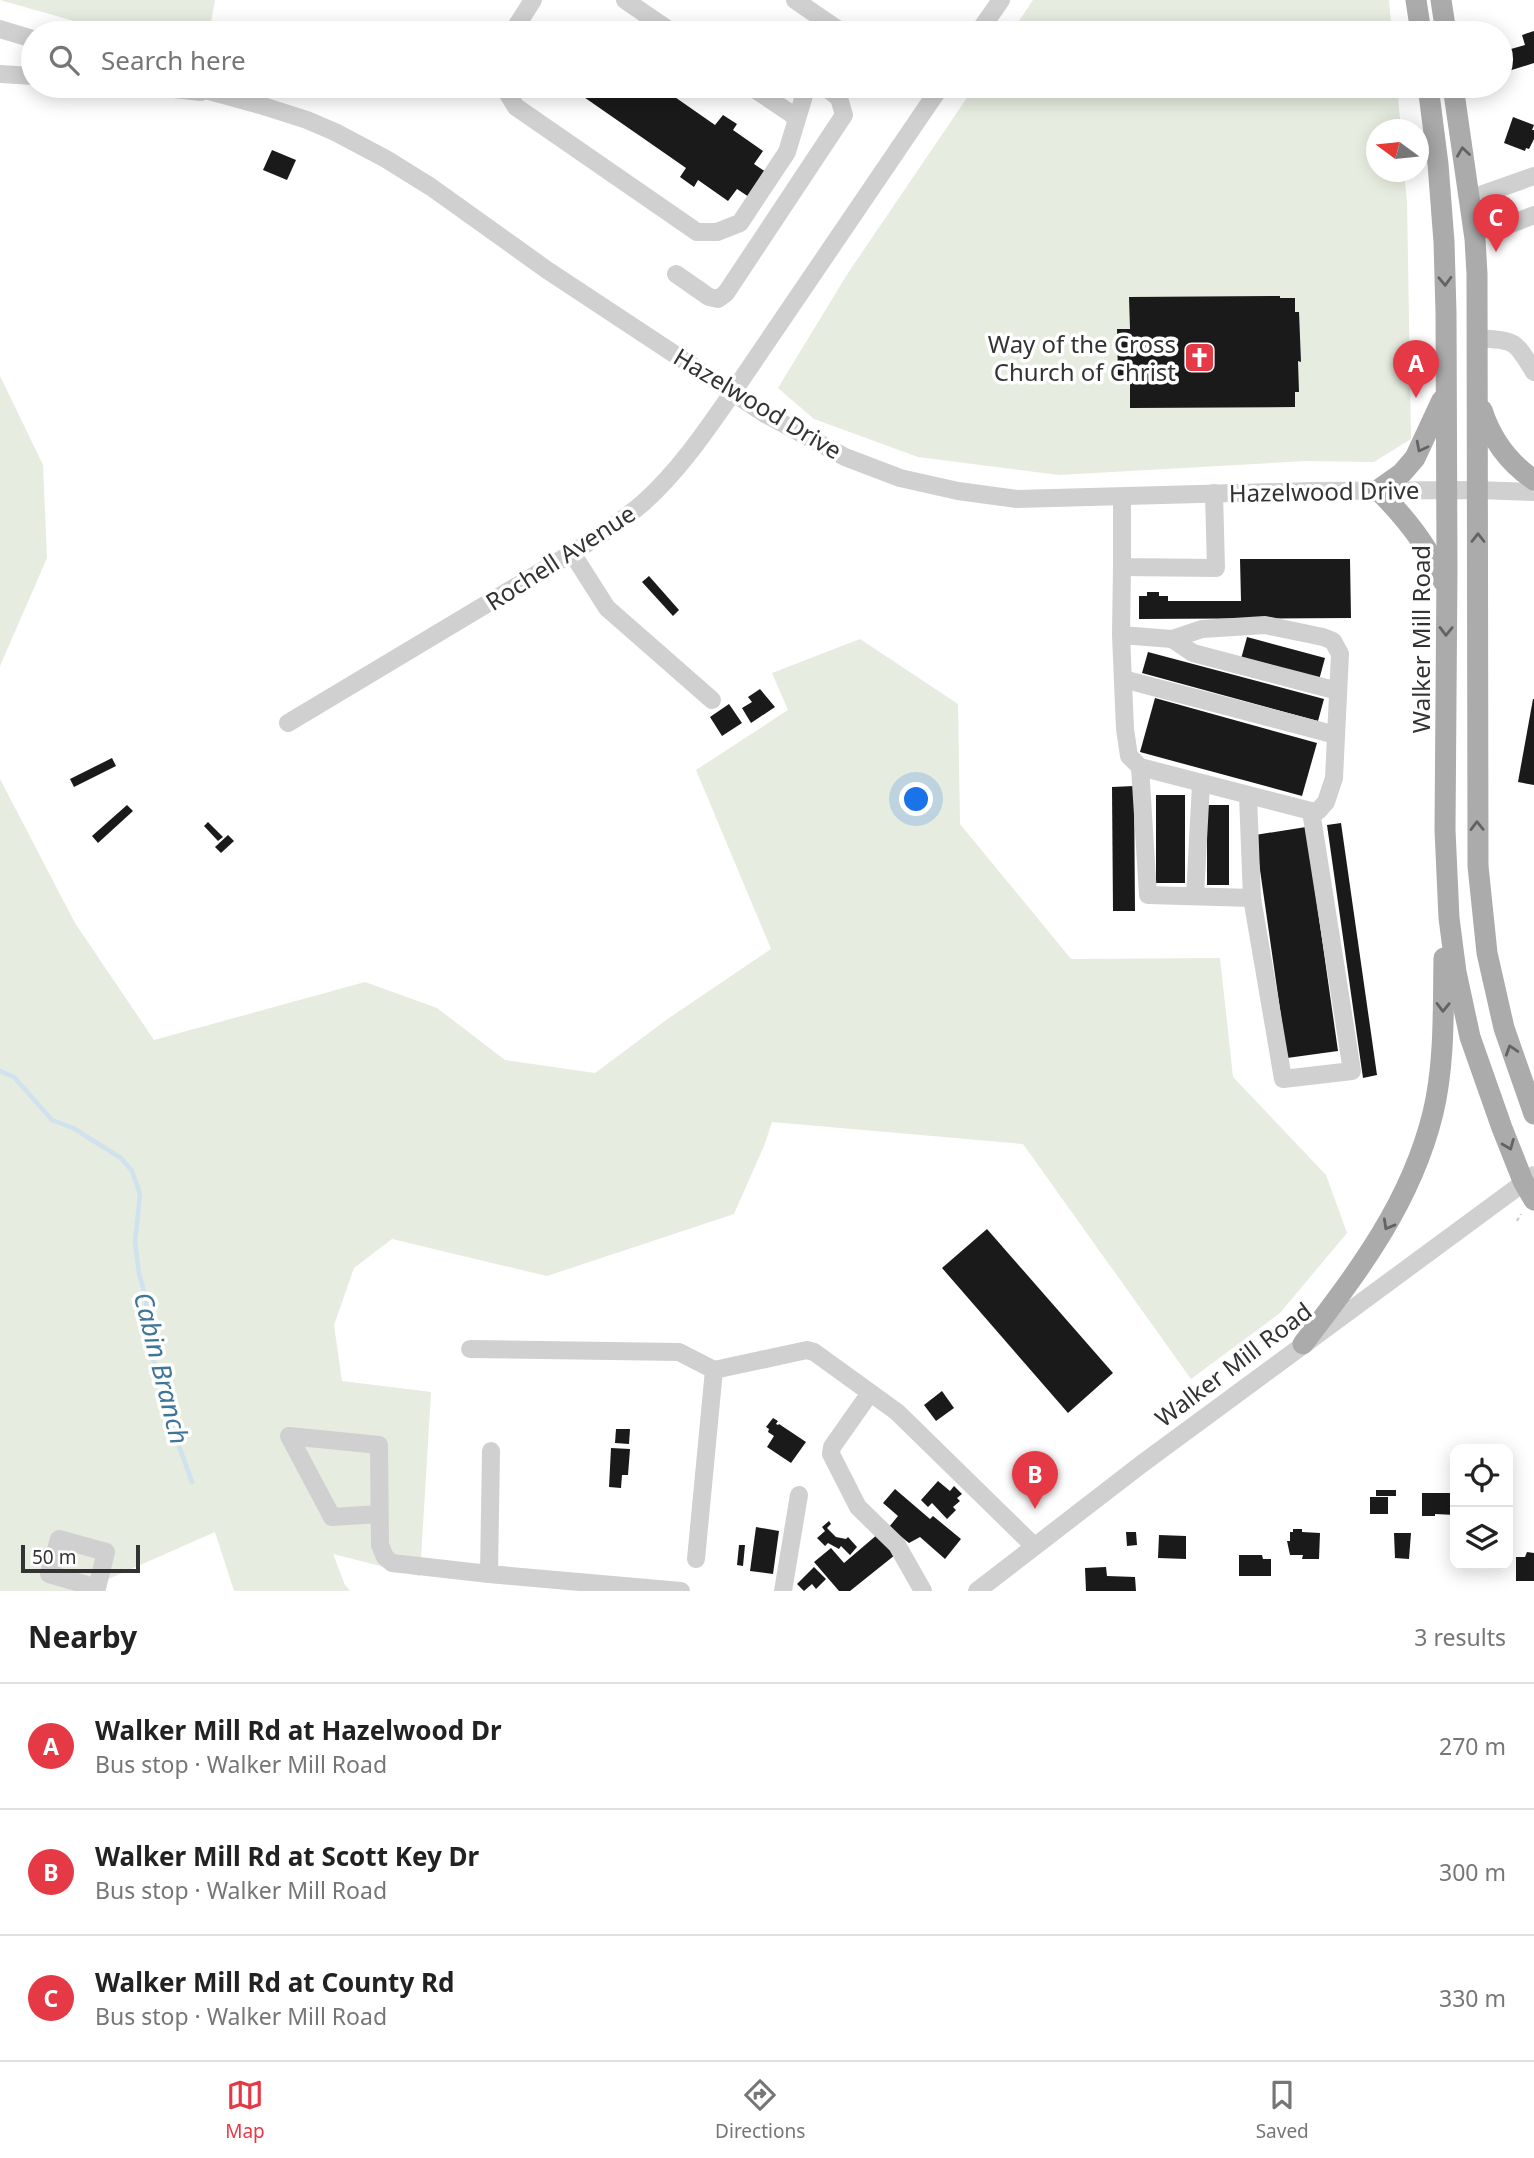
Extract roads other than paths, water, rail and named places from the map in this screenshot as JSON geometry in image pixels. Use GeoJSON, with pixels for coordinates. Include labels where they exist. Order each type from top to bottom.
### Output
{"type":"FeatureCollection","features":[{"type":"Feature","properties":{"kind":"main road"},"geometry":{"type":"LineString","coordinates":[[1416,0],[1419,21]]}},
{"type":"Feature","properties":{"kind":"main road"},"geometry":{"type":"LineString","coordinates":[[1441,0],[1444,21]]}},
{"type":"Feature","properties":{"kind":"main road","name":"Walker Mill Road"},"geometry":{"type":"LineString","coordinates":[[1430,98],[1444,242],[1447,590],[1445,865],[1448,918],[1470,1037],[1485,1083],[1528,1178]]}},
{"type":"Feature","properties":{"kind":"main road"},"geometry":{"type":"LineString","coordinates":[[1455,98],[1477,274],[1476,792],[1480,892],[1487,953],[1504,1028],[1534,1114]]}},
{"type":"Feature","properties":{"kind":"main road"},"geometry":{"type":"LineString","coordinates":[[1446,391],[1415,458],[1378,490],[1405,517],[1435,561],[1447,590]]}},
{"type":"Feature","properties":{"kind":"main road"},"geometry":{"type":"LineString","coordinates":[[1478,399],[1487,426],[1506,455],[1534,480]]}},
{"type":"Feature","properties":{"kind":"main road"},"geometry":{"type":"LineString","coordinates":[[1303,1344],[1380,1239],[1414,1169],[1430,1122],[1443,1035],[1445,865]]}},
{"type":"Feature","properties":{"kind":"main road"},"geometry":{"type":"LineString","coordinates":[[1528,1178],[1528,1207]]}},
{"type":"Feature","properties":{"kind":"street"},"geometry":{"type":"LineString","coordinates":[[520,21],[533,0]]}},
{"type":"Feature","properties":{"kind":"street"},"geometry":{"type":"LineString","coordinates":[[625,0],[656,21]]}},
{"type":"Feature","properties":{"kind":"street"},"geometry":{"type":"LineString","coordinates":[[795,0],[826,21]]}},
{"type":"Feature","properties":{"kind":"street"},"geometry":{"type":"LineString","coordinates":[[986,21],[1001,0]]}},
{"type":"Feature","properties":{"kind":"street"},"geometry":{"type":"LineString","coordinates":[[0,29],[21,35]]}},
{"type":"Feature","properties":{"kind":"street"},"geometry":{"type":"LineString","coordinates":[[0,74],[21,75]]}},
{"type":"Feature","properties":{"kind":"street","name":"Hazelwood Drive"},"geometry":{"type":"LineString","coordinates":[[233,98],[307,120],[386,159],[431,187],[547,270],[765,414],[845,457],[920,483],[1017,499],[1446,489],[1534,492]]}},
{"type":"Feature","properties":{"kind":"street"},"geometry":{"type":"LineString","coordinates":[[510,98],[516,107],[697,232],[717,232],[740,223],[787,152],[803,98]]}},
{"type":"Feature","properties":{"kind":"street"},"geometry":{"type":"LineString","coordinates":[[768,98],[796,117]]}},
{"type":"Feature","properties":{"kind":"street"},"geometry":{"type":"LineString","coordinates":[[676,274],[709,297],[718,299],[726,293],[844,115],[839,98]]}},
{"type":"Feature","properties":{"kind":"street","name":"Rochell Avenue"},"geometry":{"type":"LineString","coordinates":[[288,723],[572,554],[614,527],[645,502],[704,434],[926,98]]}},
{"type":"Feature","properties":{"kind":"street"},"geometry":{"type":"LineString","coordinates":[[1469,199],[1534,176]]}},
{"type":"Feature","properties":{"kind":"street"},"geometry":{"type":"LineString","coordinates":[[1501,228],[1534,215]]}},
{"type":"Feature","properties":{"kind":"street"},"geometry":{"type":"LineString","coordinates":[[1478,338],[1507,340],[1518,346],[1534,372]]}},
{"type":"Feature","properties":{"kind":"street"},"geometry":{"type":"LineString","coordinates":[[1122,566],[1216,568],[1214,493]]}},
{"type":"Feature","properties":{"kind":"street"},"geometry":{"type":"LineString","coordinates":[[1121,635],[1172,639],[1202,629],[1265,625],[1333,641],[1340,654],[1334,778],[1326,802],[1318,811],[1311,811],[1140,767],[1129,756],[1125,729],[1121,635],[1122,497]]}},
{"type":"Feature","properties":{"kind":"street"},"geometry":{"type":"LineString","coordinates":[[572,554],[607,608],[712,700]]}},
{"type":"Feature","properties":{"kind":"street"},"geometry":{"type":"LineString","coordinates":[[1172,639],[1193,653],[1338,691]]}},
{"type":"Feature","properties":{"kind":"street"},"geometry":{"type":"LineString","coordinates":[[1123,679],[1336,734]]}},
{"type":"Feature","properties":{"kind":"street"},"geometry":{"type":"LineString","coordinates":[[1140,767],[1148,895],[1252,898]]}},
{"type":"Feature","properties":{"kind":"street"},"geometry":{"type":"LineString","coordinates":[[1195,896],[1201,784]]}},
{"type":"Feature","properties":{"kind":"street"},"geometry":{"type":"LineString","coordinates":[[1248,796],[1252,898],[1283,1079],[1352,1070],[1311,811]]}},
{"type":"Feature","properties":{"kind":"street","name":"Walker Mill Road"},"geometry":{"type":"LineString","coordinates":[[977,1591],[1303,1344],[1528,1178]]}},
{"type":"Feature","properties":{"kind":"street"},"geometry":{"type":"LineString","coordinates":[[470,1349],[679,1352],[714,1370],[807,1350],[814,1352],[897,1412],[1034,1546]]}},
{"type":"Feature","properties":{"kind":"street"},"geometry":{"type":"LineString","coordinates":[[696,1559],[714,1370]]}},
{"type":"Feature","properties":{"kind":"street"},"geometry":{"type":"LineString","coordinates":[[870,1392],[832,1447],[831,1454],[858,1507],[897,1545],[923,1591]]}},
{"type":"Feature","properties":{"kind":"street"},"geometry":{"type":"LineString","coordinates":[[379,1514],[332,1517],[289,1436],[379,1445],[380,1545],[385,1557],[392,1563],[681,1591]]}},
{"type":"Feature","properties":{"kind":"street"},"geometry":{"type":"LineString","coordinates":[[489,1574],[491,1451]]}},
{"type":"Feature","properties":{"kind":"street"},"geometry":{"type":"LineString","coordinates":[[783,1591],[799,1495]]}},
{"type":"Feature","properties":{"kind":"waterway","name":"Cabin Branch"},"geometry":{"type":"LineString","coordinates":[[0,1071],[14,1077],[52,1120],[73,1128],[121,1158],[132,1171],[140,1194],[135,1242],[139,1274],[146,1298],[153,1359],[175,1414],[179,1446],[192,1482]]}},
{"type":"Feature","properties":{"kind":"place","name":"Walker Mill Rd at County Rd"},"geometry":{"type":"Point","coordinates":[1496,252]}},
{"type":"Feature","properties":{"kind":"place","name":"Way of the Cross Church of Christ"},"geometry":{"type":"Point","coordinates":[1199,357]}},
{"type":"Feature","properties":{"kind":"place","name":"Walker Mill Rd at Hazelwood Dr"},"geometry":{"type":"Point","coordinates":[1416,398]}},
{"type":"Feature","properties":{"kind":"place","name":"Walker Mill Rd at Scott Key Dr"},"geometry":{"type":"Point","coordinates":[1035,1509]}}]}
